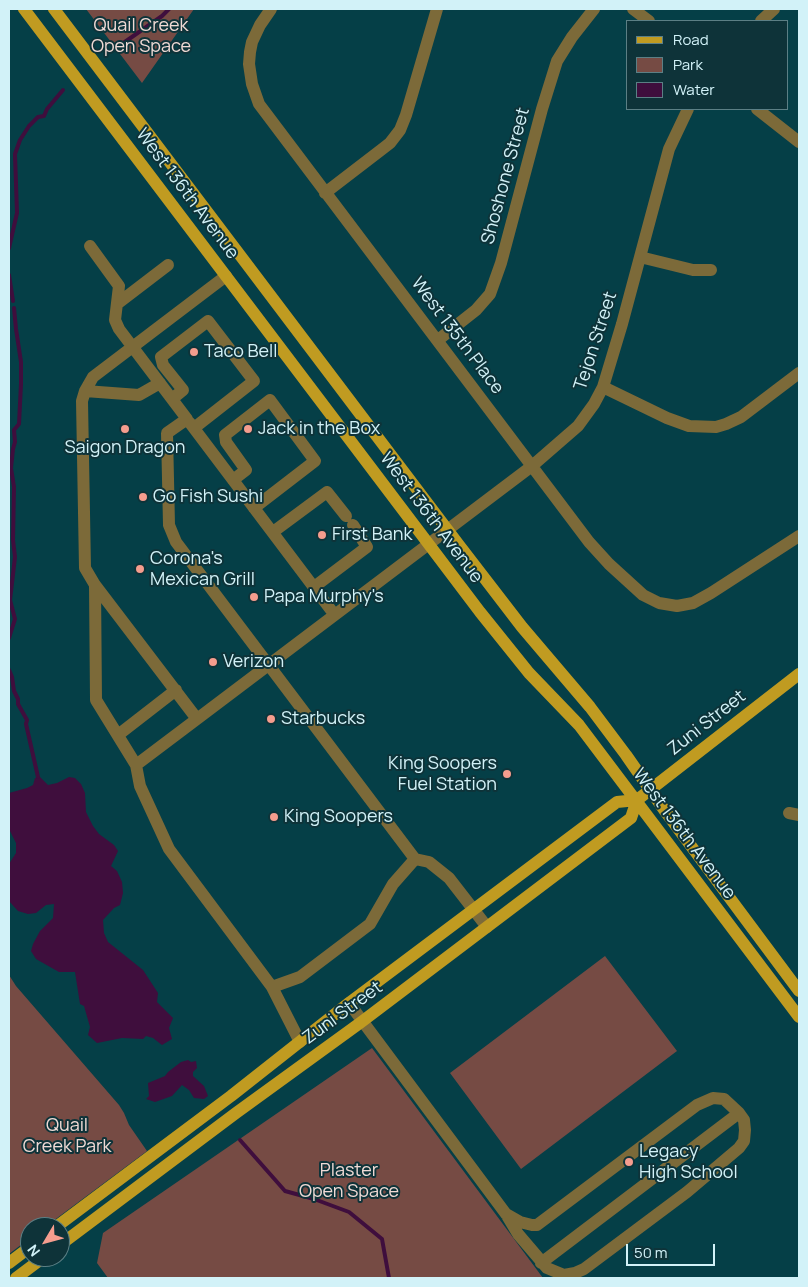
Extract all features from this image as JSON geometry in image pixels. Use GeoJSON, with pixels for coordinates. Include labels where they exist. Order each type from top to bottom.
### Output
{"type":"FeatureCollection","features":[{"type":"Feature","properties":{"kind":"main road","name":"West 136th Avenue"},"geometry":{"type":"LineString","coordinates":[[24,9],[505,645],[579,725],[799,1017]]}},
{"type":"Feature","properties":{"kind":"main road","name":"West 136th Avenue"},"geometry":{"type":"LineString","coordinates":[[54,9],[447,531],[522,627],[590,706],[799,991]]}},
{"type":"Feature","properties":{"kind":"main road","name":"Zuni Street"},"geometry":{"type":"LineString","coordinates":[[69,1217],[617,802],[637,800],[799,674]]}},
{"type":"Feature","properties":{"kind":"main road","name":"Zuni Street"},"geometry":{"type":"LineString","coordinates":[[70,1237],[221,1124],[363,1021],[631,818],[637,800]]}},
{"type":"Feature","properties":{"kind":"main road"},"geometry":{"type":"LineString","coordinates":[[9,1263],[20,1255]]}},
{"type":"Feature","properties":{"kind":"main road"},"geometry":{"type":"LineString","coordinates":[[16,1278],[31,1267]]}},
{"type":"Feature","properties":{"kind":"street","name":"West 135th Place"},"geometry":{"type":"LineString","coordinates":[[271,9],[260,25],[252,42],[249,64],[252,84],[259,104],[589,542],[609,564],[643,595],[659,604],[677,606],[693,603],[711,593],[799,536]]}},
{"type":"Feature","properties":{"kind":"street"},"geometry":{"type":"LineString","coordinates":[[325,193],[382,150],[400,130],[437,9]]}},
{"type":"Feature","properties":{"kind":"street","name":"Shoshone Street"},"geometry":{"type":"LineString","coordinates":[[438,340],[476,310],[490,294],[501,264],[557,60],[594,9]]}},
{"type":"Feature","properties":{"kind":"street"},"geometry":{"type":"LineString","coordinates":[[633,9],[648,20]]}},
{"type":"Feature","properties":{"kind":"street"},"geometry":{"type":"LineString","coordinates":[[762,20],[774,9]]}},
{"type":"Feature","properties":{"kind":"street","name":"Tejon Street"},"geometry":{"type":"LineString","coordinates":[[136,765],[334,614],[429,545],[532,466],[578,426],[594,404],[603,387],[669,149],[688,110]]}},
{"type":"Feature","properties":{"kind":"street"},"geometry":{"type":"LineString","coordinates":[[758,110],[799,142]]}},
{"type":"Feature","properties":{"kind":"street"},"geometry":{"type":"LineString","coordinates":[[90,246],[119,286],[115,320],[123,336],[334,614]]}},
{"type":"Feature","properties":{"kind":"street"},"geometry":{"type":"LineString","coordinates":[[640,257],[693,270],[711,270]]}},
{"type":"Feature","properties":{"kind":"street"},"geometry":{"type":"LineString","coordinates":[[117,304],[168,265]]}},
{"type":"Feature","properties":{"kind":"street"},"geometry":{"type":"LineString","coordinates":[[197,719],[95,585],[85,568],[82,401],[93,377],[226,276]]}},
{"type":"Feature","properties":{"kind":"street"},"geometry":{"type":"LineString","coordinates":[[172,399],[183,390],[163,365],[162,357],[208,321],[254,381],[190,424],[168,433],[169,525],[176,542],[415,858],[430,862],[449,878],[487,926]]}},
{"type":"Feature","properties":{"kind":"street"},"geometry":{"type":"LineString","coordinates":[[603,387],[666,418],[689,426],[716,427],[741,417],[799,373]]}},
{"type":"Feature","properties":{"kind":"street"},"geometry":{"type":"LineString","coordinates":[[85,391],[139,395],[160,383]]}},
{"type":"Feature","properties":{"kind":"street"},"geometry":{"type":"LineString","coordinates":[[233,480],[246,470],[226,442],[225,435],[270,400],[315,461],[254,508]]}},
{"type":"Feature","properties":{"kind":"street"},"geometry":{"type":"LineString","coordinates":[[273,532],[327,492],[350,521],[368,547],[314,587]]}},
{"type":"Feature","properties":{"kind":"street"},"geometry":{"type":"LineString","coordinates":[[95,585],[96,700],[136,765],[140,786],[169,849],[272,987],[300,1042]]}},
{"type":"Feature","properties":{"kind":"street"},"geometry":{"type":"LineString","coordinates":[[118,735],[176,690]]}},
{"type":"Feature","properties":{"kind":"street"},"geometry":{"type":"LineString","coordinates":[[272,987],[300,977],[370,924],[393,884],[415,858]]}},
{"type":"Feature","properties":{"kind":"street"},"geometry":{"type":"LineString","coordinates":[[350,1003],[506,1214],[518,1234],[547,1268],[564,1275],[584,1269],[679,1198],[739,1148],[744,1141],[746,1130],[744,1120],[724,1099],[713,1098],[697,1105],[537,1225],[520,1222],[506,1214]]}},
{"type":"Feature","properties":{"kind":"street"},"geometry":{"type":"LineString","coordinates":[[541,1262],[739,1113]]}},
{"type":"Feature","properties":{"kind":"green space","name":"Quail Creek Open Space"},"geometry":{"type":"Polygon","coordinates":[[[86,9],[194,9],[142,83],[86,9]]]}},
{"type":"Feature","properties":{"kind":"green space"},"geometry":{"type":"Polygon","coordinates":[[[605,956],[677,1051],[521,1169],[450,1073],[605,956]]]}},
{"type":"Feature","properties":{"kind":"green space","name":"Quail Creek Park"},"geometry":{"type":"Polygon","coordinates":[[[9,975],[16,986],[119,1105],[129,1125],[147,1151],[58,1217],[20,1217],[20,1246],[9,1254],[9,975]]]}},
{"type":"Feature","properties":{"kind":"green space","name":"Plaster Open Space"},"geometry":{"type":"Polygon","coordinates":[[[372,1048],[543,1278],[108,1278],[97,1263],[103,1233],[372,1048]]]}},
{"type":"Feature","properties":{"kind":"water"},"geometry":{"type":"Polygon","coordinates":[[[40,777],[48,785],[69,777],[75,778],[81,784],[85,793],[86,812],[93,826],[118,851],[111,866],[117,871],[122,882],[123,893],[120,905],[114,908],[103,920],[104,933],[108,942],[143,970],[158,993],[157,1002],[173,1018],[169,1028],[172,1039],[162,1045],[153,1038],[146,1036],[143,1039],[122,1038],[97,1043],[88,1035],[90,1027],[84,1006],[80,1004],[75,972],[59,972],[36,959],[31,951],[40,931],[53,918],[54,904],[46,905],[36,913],[28,914],[18,911],[9,901],[9,864],[16,853],[16,843],[9,829],[9,793],[33,785],[35,778],[40,777]]]}},
{"type":"Feature","properties":{"kind":"water"},"geometry":{"type":"Polygon","coordinates":[[[188,1060],[191,1062],[196,1061],[197,1068],[193,1072],[193,1076],[204,1086],[208,1096],[204,1099],[194,1098],[189,1090],[182,1085],[172,1096],[155,1102],[146,1099],[149,1096],[148,1083],[165,1076],[181,1062],[188,1060]]]}},
{"type":"Feature","properties":{"kind":"waterway"},"geometry":{"type":"LineString","coordinates":[[119,46],[169,9]]}},
{"type":"Feature","properties":{"kind":"waterway"},"geometry":{"type":"LineString","coordinates":[[9,248],[17,213],[15,154],[20,140],[29,126],[38,117],[44,116],[47,109],[63,90]]}},
{"type":"Feature","properties":{"kind":"waterway"},"geometry":{"type":"LineString","coordinates":[[9,275],[13,301]]}},
{"type":"Feature","properties":{"kind":"waterway"},"geometry":{"type":"LineString","coordinates":[[9,638],[15,619],[10,600],[15,557],[13,540],[14,487],[11,468],[15,442],[14,430],[19,424],[21,384],[21,362],[14,308]]}},
{"type":"Feature","properties":{"kind":"waterway"},"geometry":{"type":"LineString","coordinates":[[9,670],[18,704],[27,720],[26,724],[38,777]]}},
{"type":"Feature","properties":{"kind":"waterway"},"geometry":{"type":"LineString","coordinates":[[240,1140],[285,1191],[349,1212],[382,1239],[389,1278]]}},
{"type":"Feature","properties":{"kind":"place","name":"Taco Bell"},"geometry":{"type":"Point","coordinates":[194,352]}},
{"type":"Feature","properties":{"kind":"place","name":"Saigon Dragon"},"geometry":{"type":"Point","coordinates":[125,429]}},
{"type":"Feature","properties":{"kind":"place","name":"Jack in the Box"},"geometry":{"type":"Point","coordinates":[248,429]}},
{"type":"Feature","properties":{"kind":"place","name":"Go Fish Sushi"},"geometry":{"type":"Point","coordinates":[143,497]}},
{"type":"Feature","properties":{"kind":"place","name":"First Bank"},"geometry":{"type":"Point","coordinates":[322,535]}},
{"type":"Feature","properties":{"kind":"place","name":"Corona's Mexican Grill"},"geometry":{"type":"Point","coordinates":[140,569]}},
{"type":"Feature","properties":{"kind":"place","name":"Papa Murphy's"},"geometry":{"type":"Point","coordinates":[254,597]}},
{"type":"Feature","properties":{"kind":"place","name":"Verizon"},"geometry":{"type":"Point","coordinates":[213,662]}},
{"type":"Feature","properties":{"kind":"place","name":"Starbucks"},"geometry":{"type":"Point","coordinates":[271,719]}},
{"type":"Feature","properties":{"kind":"place","name":"King Soopers Fuel Station"},"geometry":{"type":"Point","coordinates":[507,774]}},
{"type":"Feature","properties":{"kind":"place","name":"King Soopers"},"geometry":{"type":"Point","coordinates":[274,817]}},
{"type":"Feature","properties":{"kind":"place","name":"Legacy High School"},"geometry":{"type":"Point","coordinates":[629,1162]}}]}
